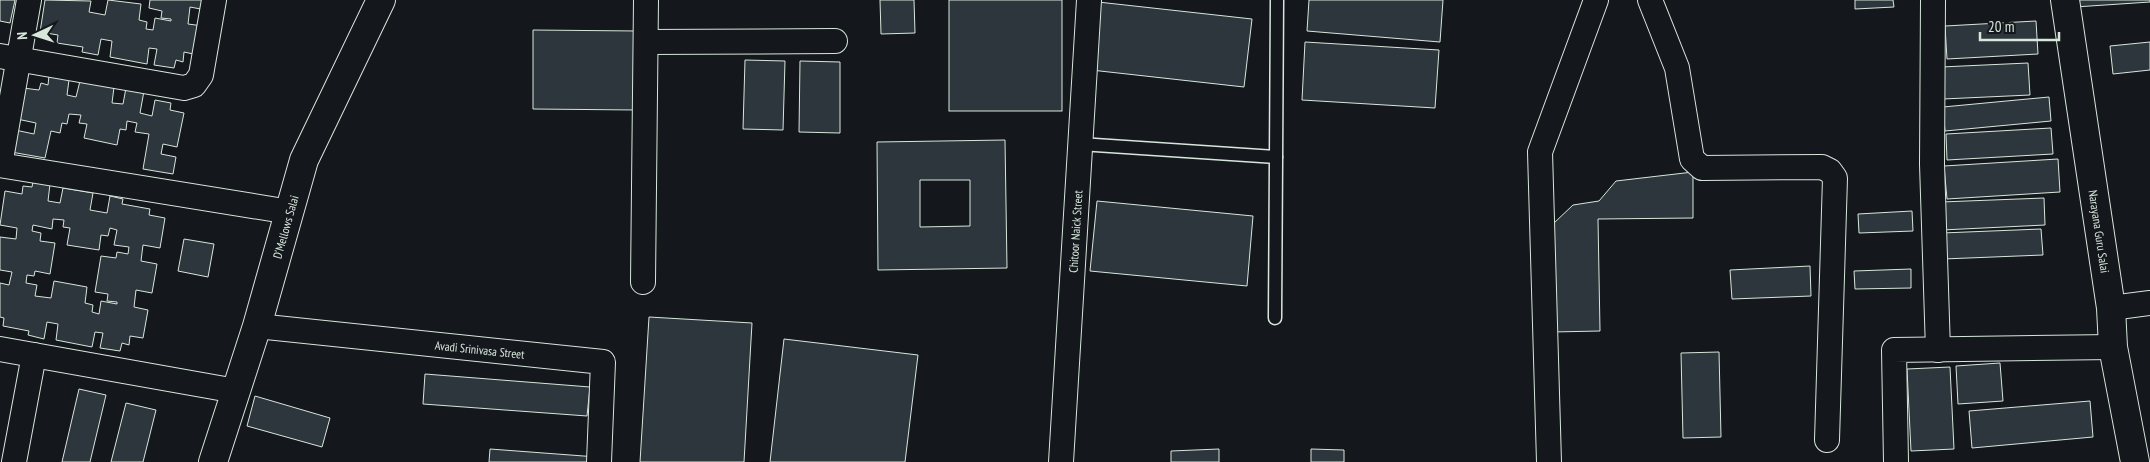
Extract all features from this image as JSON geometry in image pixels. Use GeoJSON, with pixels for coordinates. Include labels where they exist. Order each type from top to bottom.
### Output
{"type":"FeatureCollection","features":[{"type":"Feature","properties":{"kind":"main road","name":"D'Mellows Salai"},"geometry":{"type":"LineString","coordinates":[[213,462],[257,326],[304,160],[381,0]]}},
{"type":"Feature","properties":{"kind":"main road","name":"Narayana Guru Salai"},"geometry":{"type":"LineString","coordinates":[[2064,0],[2111,308],[2113,347],[2135,462]]}},
{"type":"Feature","properties":{"kind":"street"},"geometry":{"type":"LineString","coordinates":[[29,0],[9,58],[0,165],[290,212]]}},
{"type":"Feature","properties":{"kind":"street"},"geometry":{"type":"LineString","coordinates":[[9,58],[184,88],[194,85],[201,75],[214,0]]}},
{"type":"Feature","properties":{"kind":"street"},"geometry":{"type":"LineString","coordinates":[[643,282],[646,0]]}},
{"type":"Feature","properties":{"kind":"street","name":"Chitoor Naick Street"},"geometry":{"type":"LineString","coordinates":[[1061,462],[1089,0]]}},
{"type":"Feature","properties":{"kind":"street"},"geometry":{"type":"LineString","coordinates":[[1549,462],[1540,152],[1596,0]]}},
{"type":"Feature","properties":{"kind":"street"},"geometry":{"type":"LineString","coordinates":[[1650,0],[1677,68],[1692,159],[1702,168],[1822,167],[1830,171],[1835,178],[1827,440]]}},
{"type":"Feature","properties":{"kind":"street"},"geometry":{"type":"LineString","coordinates":[[1933,0],[1932,164],[1938,350]]}},
{"type":"Feature","properties":{"kind":"street"},"geometry":{"type":"LineString","coordinates":[[647,42],[835,41]]}},
{"type":"Feature","properties":{"kind":"street"},"geometry":{"type":"LineString","coordinates":[[2111,308],[2150,303]]}},
{"type":"Feature","properties":{"kind":"street","name":"Avadi Srinivasa Street"},"geometry":{"type":"LineString","coordinates":[[257,326],[603,362],[599,462]]}},
{"type":"Feature","properties":{"kind":"street"},"geometry":{"type":"LineString","coordinates":[[1896,462],[1894,350],[2113,347]]}},
{"type":"Feature","properties":{"kind":"street"},"geometry":{"type":"LineString","coordinates":[[0,349],[236,391]]}},
{"type":"Feature","properties":{"kind":"street"},"geometry":{"type":"LineString","coordinates":[[14,462],[34,355]]}},
{"type":"Feature","properties":{"kind":"lane"},"geometry":{"type":"LineString","coordinates":[[1275,318],[1277,0]]}},
{"type":"Feature","properties":{"kind":"lane"},"geometry":{"type":"LineString","coordinates":[[1080,144],[1276,157]]}},
{"type":"Feature","properties":{"kind":"building"},"geometry":{"type":"Polygon","coordinates":[[[0,0],[15,0],[10,23],[0,21],[0,0]]]}},
{"type":"Feature","properties":{"kind":"building"},"geometry":{"type":"Polygon","coordinates":[[[45,0],[91,1],[89,12],[105,15],[108,0],[141,4],[139,20],[147,22],[146,29],[153,30],[155,18],[171,21],[171,19],[161,18],[162,11],[149,8],[150,0],[207,0],[206,10],[190,7],[188,24],[203,26],[198,55],[184,52],[183,62],[176,60],[174,68],[154,65],[157,49],[149,48],[147,64],[110,57],[112,41],[101,39],[98,55],[82,52],[83,47],[57,43],[58,35],[40,32],[45,0]]]}},
{"type":"Feature","properties":{"kind":"building"},"geometry":{"type":"Polygon","coordinates":[[[880,0],[914,0],[915,33],[881,34],[880,0]]]}},
{"type":"Feature","properties":{"kind":"building"},"geometry":{"type":"Polygon","coordinates":[[[949,0],[1062,0],[1062,111],[949,111],[949,0]]]}},
{"type":"Feature","properties":{"kind":"building"},"geometry":{"type":"Polygon","coordinates":[[[1309,0],[1443,0],[1440,42],[1307,31],[1309,0]]]}},
{"type":"Feature","properties":{"kind":"building"},"geometry":{"type":"Polygon","coordinates":[[[1855,0],[1893,0],[1894,7],[1855,9],[1855,0]]]}},
{"type":"Feature","properties":{"kind":"building"},"geometry":{"type":"Polygon","coordinates":[[[2074,0],[2150,0],[2150,2],[2075,7],[2074,0]]]}},
{"type":"Feature","properties":{"kind":"building"},"geometry":{"type":"Polygon","coordinates":[[[1098,2],[1252,19],[1244,87],[1091,70],[1098,2]]]}},
{"type":"Feature","properties":{"kind":"building"},"geometry":{"type":"Polygon","coordinates":[[[2036,21],[2038,54],[1947,59],[1945,26],[2036,21]]]}},
{"type":"Feature","properties":{"kind":"building"},"geometry":{"type":"Polygon","coordinates":[[[533,30],[638,31],[637,110],[533,109],[533,30]]]}},
{"type":"Feature","properties":{"kind":"building"},"geometry":{"type":"Polygon","coordinates":[[[1305,42],[1439,50],[1435,108],[1302,100],[1305,42]]]}},
{"type":"Feature","properties":{"kind":"building"},"geometry":{"type":"Polygon","coordinates":[[[2150,42],[2150,70],[2113,74],[2110,46],[2150,42]]]}},
{"type":"Feature","properties":{"kind":"building"},"geometry":{"type":"Polygon","coordinates":[[[745,60],[785,61],[783,130],[743,129],[745,60]]]}},
{"type":"Feature","properties":{"kind":"building"},"geometry":{"type":"Polygon","coordinates":[[[800,61],[840,62],[840,133],[799,132],[800,61]]]}},
{"type":"Feature","properties":{"kind":"building"},"geometry":{"type":"Polygon","coordinates":[[[2028,63],[2030,95],[1943,99],[1941,67],[2028,63]]]}},
{"type":"Feature","properties":{"kind":"building"},"geometry":{"type":"Polygon","coordinates":[[[49,76],[69,80],[67,95],[76,97],[80,81],[114,87],[112,103],[123,104],[126,88],[144,91],[140,113],[152,116],[155,100],[171,103],[170,110],[184,113],[177,147],[163,144],[161,154],[176,157],[173,174],[143,169],[149,134],[135,132],[137,123],[127,121],[126,130],[120,129],[117,145],[84,138],[87,124],[79,123],[81,115],[69,114],[67,124],[62,123],[60,133],[51,131],[45,158],[11,152],[15,130],[34,134],[36,123],[17,119],[23,88],[39,90],[41,83],[48,85],[49,76]]]}},
{"type":"Feature","properties":{"kind":"building"},"geometry":{"type":"Polygon","coordinates":[[[2049,97],[2051,121],[1945,131],[1943,107],[2049,97]]]}},
{"type":"Feature","properties":{"kind":"building"},"geometry":{"type":"Polygon","coordinates":[[[2051,128],[2053,154],[1947,160],[1946,134],[2051,128]]]}},
{"type":"Feature","properties":{"kind":"building"},"geometry":{"type":"Polygon","coordinates":[[[1005,140],[1007,268],[878,270],[877,142],[1005,140]],[[920,180],[920,227],[970,226],[970,180],[920,180]]]}},
{"type":"Feature","properties":{"kind":"building"},"geometry":{"type":"Polygon","coordinates":[[[2058,159],[2060,192],[1947,199],[1944,166],[2058,159]]]}},
{"type":"Feature","properties":{"kind":"building"},"geometry":{"type":"Polygon","coordinates":[[[1693,172],[1693,218],[1598,219],[1600,331],[1552,332],[1554,223],[1573,205],[1599,201],[1616,181],[1693,172]]]}},
{"type":"Feature","properties":{"kind":"building"},"geometry":{"type":"Polygon","coordinates":[[[33,181],[50,184],[48,201],[60,203],[63,188],[93,193],[90,210],[107,213],[110,196],[123,199],[122,204],[150,209],[149,215],[165,218],[160,248],[143,245],[141,261],[157,264],[152,293],[136,290],[134,307],[148,310],[143,338],[130,336],[129,345],[122,343],[120,351],[100,348],[103,333],[95,332],[92,347],[56,340],[58,324],[47,322],[44,339],[28,335],[29,331],[3,326],[4,318],[0,317],[0,283],[9,285],[12,272],[0,270],[0,237],[16,239],[17,228],[0,225],[5,191],[22,194],[23,186],[32,187],[33,181]],[[53,219],[52,229],[33,225],[32,231],[41,233],[40,241],[55,243],[50,274],[35,271],[34,276],[27,275],[26,283],[37,285],[35,296],[51,298],[54,281],[87,287],[85,303],[93,305],[92,312],[99,314],[101,301],[117,304],[117,302],[107,301],[108,294],[95,292],[101,256],[116,258],[117,252],[128,254],[129,247],[114,245],[117,230],[110,228],[108,236],[101,235],[99,250],[67,245],[70,228],[63,227],[64,220],[53,219]]]}},
{"type":"Feature","properties":{"kind":"building"},"geometry":{"type":"Polygon","coordinates":[[[2044,198],[2045,225],[1942,230],[1941,202],[2044,198]]]}},
{"type":"Feature","properties":{"kind":"building"},"geometry":{"type":"Polygon","coordinates":[[[1097,201],[1253,216],[1247,286],[1090,271],[1097,201]]]}},
{"type":"Feature","properties":{"kind":"building"},"geometry":{"type":"Polygon","coordinates":[[[1912,211],[1913,231],[1859,233],[1858,214],[1912,211]]]}},
{"type":"Feature","properties":{"kind":"building"},"geometry":{"type":"Polygon","coordinates":[[[2041,229],[2043,255],[1943,259],[1942,233],[2041,229]]]}},
{"type":"Feature","properties":{"kind":"building"},"geometry":{"type":"Polygon","coordinates":[[[184,239],[214,244],[208,277],[178,271],[184,239]]]}},
{"type":"Feature","properties":{"kind":"building"},"geometry":{"type":"Polygon","coordinates":[[[1810,266],[1811,296],[1732,299],[1730,270],[1810,266]]]}},
{"type":"Feature","properties":{"kind":"building"},"geometry":{"type":"Polygon","coordinates":[[[1911,269],[1911,288],[1855,289],[1854,271],[1911,269]]]}},
{"type":"Feature","properties":{"kind":"building"},"geometry":{"type":"Polygon","coordinates":[[[649,317],[752,323],[744,462],[640,462],[649,317]]]}},
{"type":"Feature","properties":{"kind":"building"},"geometry":{"type":"Polygon","coordinates":[[[784,339],[918,355],[905,462],[770,462],[784,339]]]}},
{"type":"Feature","properties":{"kind":"building"},"geometry":{"type":"Polygon","coordinates":[[[1719,352],[1721,437],[1683,438],[1681,353],[1719,352]]]}},
{"type":"Feature","properties":{"kind":"building"},"geometry":{"type":"Polygon","coordinates":[[[2000,363],[2003,401],[1958,404],[1956,366],[2000,363]]]}},
{"type":"Feature","properties":{"kind":"building"},"geometry":{"type":"Polygon","coordinates":[[[1950,367],[1954,449],[1911,451],[1907,369],[1950,367]]]}},
{"type":"Feature","properties":{"kind":"building"},"geometry":{"type":"Polygon","coordinates":[[[425,374],[590,387],[587,416],[423,404],[425,374]]]}},
{"type":"Feature","properties":{"kind":"building"},"geometry":{"type":"Polygon","coordinates":[[[79,389],[106,395],[90,462],[62,462],[79,389]]]}},
{"type":"Feature","properties":{"kind":"building"},"geometry":{"type":"Polygon","coordinates":[[[255,396],[330,418],[322,447],[247,426],[255,396]]]}},
{"type":"Feature","properties":{"kind":"building"},"geometry":{"type":"Polygon","coordinates":[[[2090,401],[2093,437],[1972,448],[1969,411],[2090,401]]]}},
{"type":"Feature","properties":{"kind":"building"},"geometry":{"type":"Polygon","coordinates":[[[126,403],[156,410],[143,462],[111,462],[126,403]]]}},
{"type":"Feature","properties":{"kind":"building"},"geometry":{"type":"Polygon","coordinates":[[[490,449],[597,457],[596,462],[489,462],[490,449]]]}},
{"type":"Feature","properties":{"kind":"building"},"geometry":{"type":"Polygon","coordinates":[[[1219,449],[1219,462],[1171,462],[1171,451],[1219,449]]]}},
{"type":"Feature","properties":{"kind":"building"},"geometry":{"type":"Polygon","coordinates":[[[1311,449],[1344,450],[1344,462],[1311,462],[1311,449]]]}}]}
